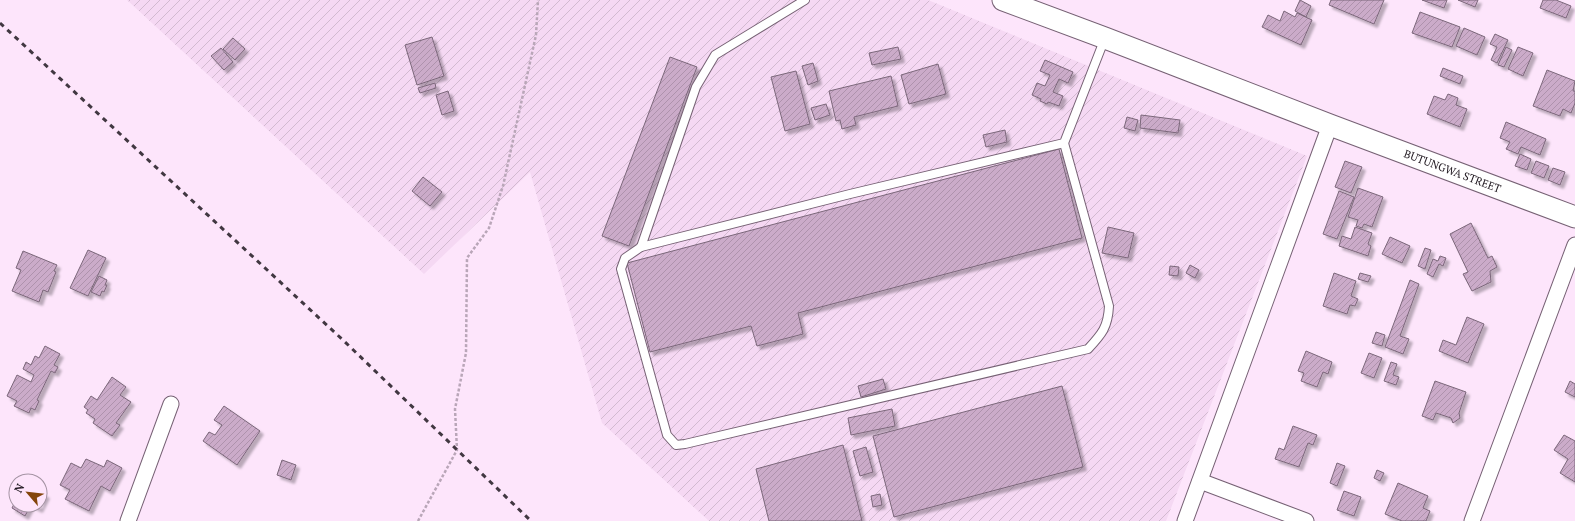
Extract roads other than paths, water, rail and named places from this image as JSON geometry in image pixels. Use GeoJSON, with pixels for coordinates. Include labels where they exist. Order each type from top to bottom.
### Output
{"type":"FeatureCollection","features":[{"type":"Feature","properties":{"kind":"main road","name":"BUTUNGWA STREET"},"geometry":{"type":"LineString","coordinates":[[1003,0],[1106,38],[1330,126],[1575,217]]}},
{"type":"Feature","properties":{"kind":"street"},"geometry":{"type":"LineString","coordinates":[[1185,521],[1330,126]]}},
{"type":"Feature","properties":{"kind":"street"},"geometry":{"type":"LineString","coordinates":[[1472,521],[1575,245]]}},
{"type":"Feature","properties":{"kind":"street"},"geometry":{"type":"LineString","coordinates":[[128,521],[171,404]]}},
{"type":"Feature","properties":{"kind":"street"},"geometry":{"type":"LineString","coordinates":[[1200,481],[1306,521]]}},
{"type":"Feature","properties":{"kind":"lane"},"geometry":{"type":"LineString","coordinates":[[641,247],[696,87],[715,55],[805,0]]}},
{"type":"Feature","properties":{"kind":"lane"},"geometry":{"type":"LineString","coordinates":[[1064,143],[850,194],[641,247],[625,258],[621,270],[667,435],[676,445],[685,444],[1088,349],[1102,334],[1108,320],[1109,306],[1064,143],[1106,38]]}},
{"type":"Feature","properties":{"kind":"railway"},"geometry":{"type":"LineString","coordinates":[[0,23],[344,341],[531,521]]}}]}
